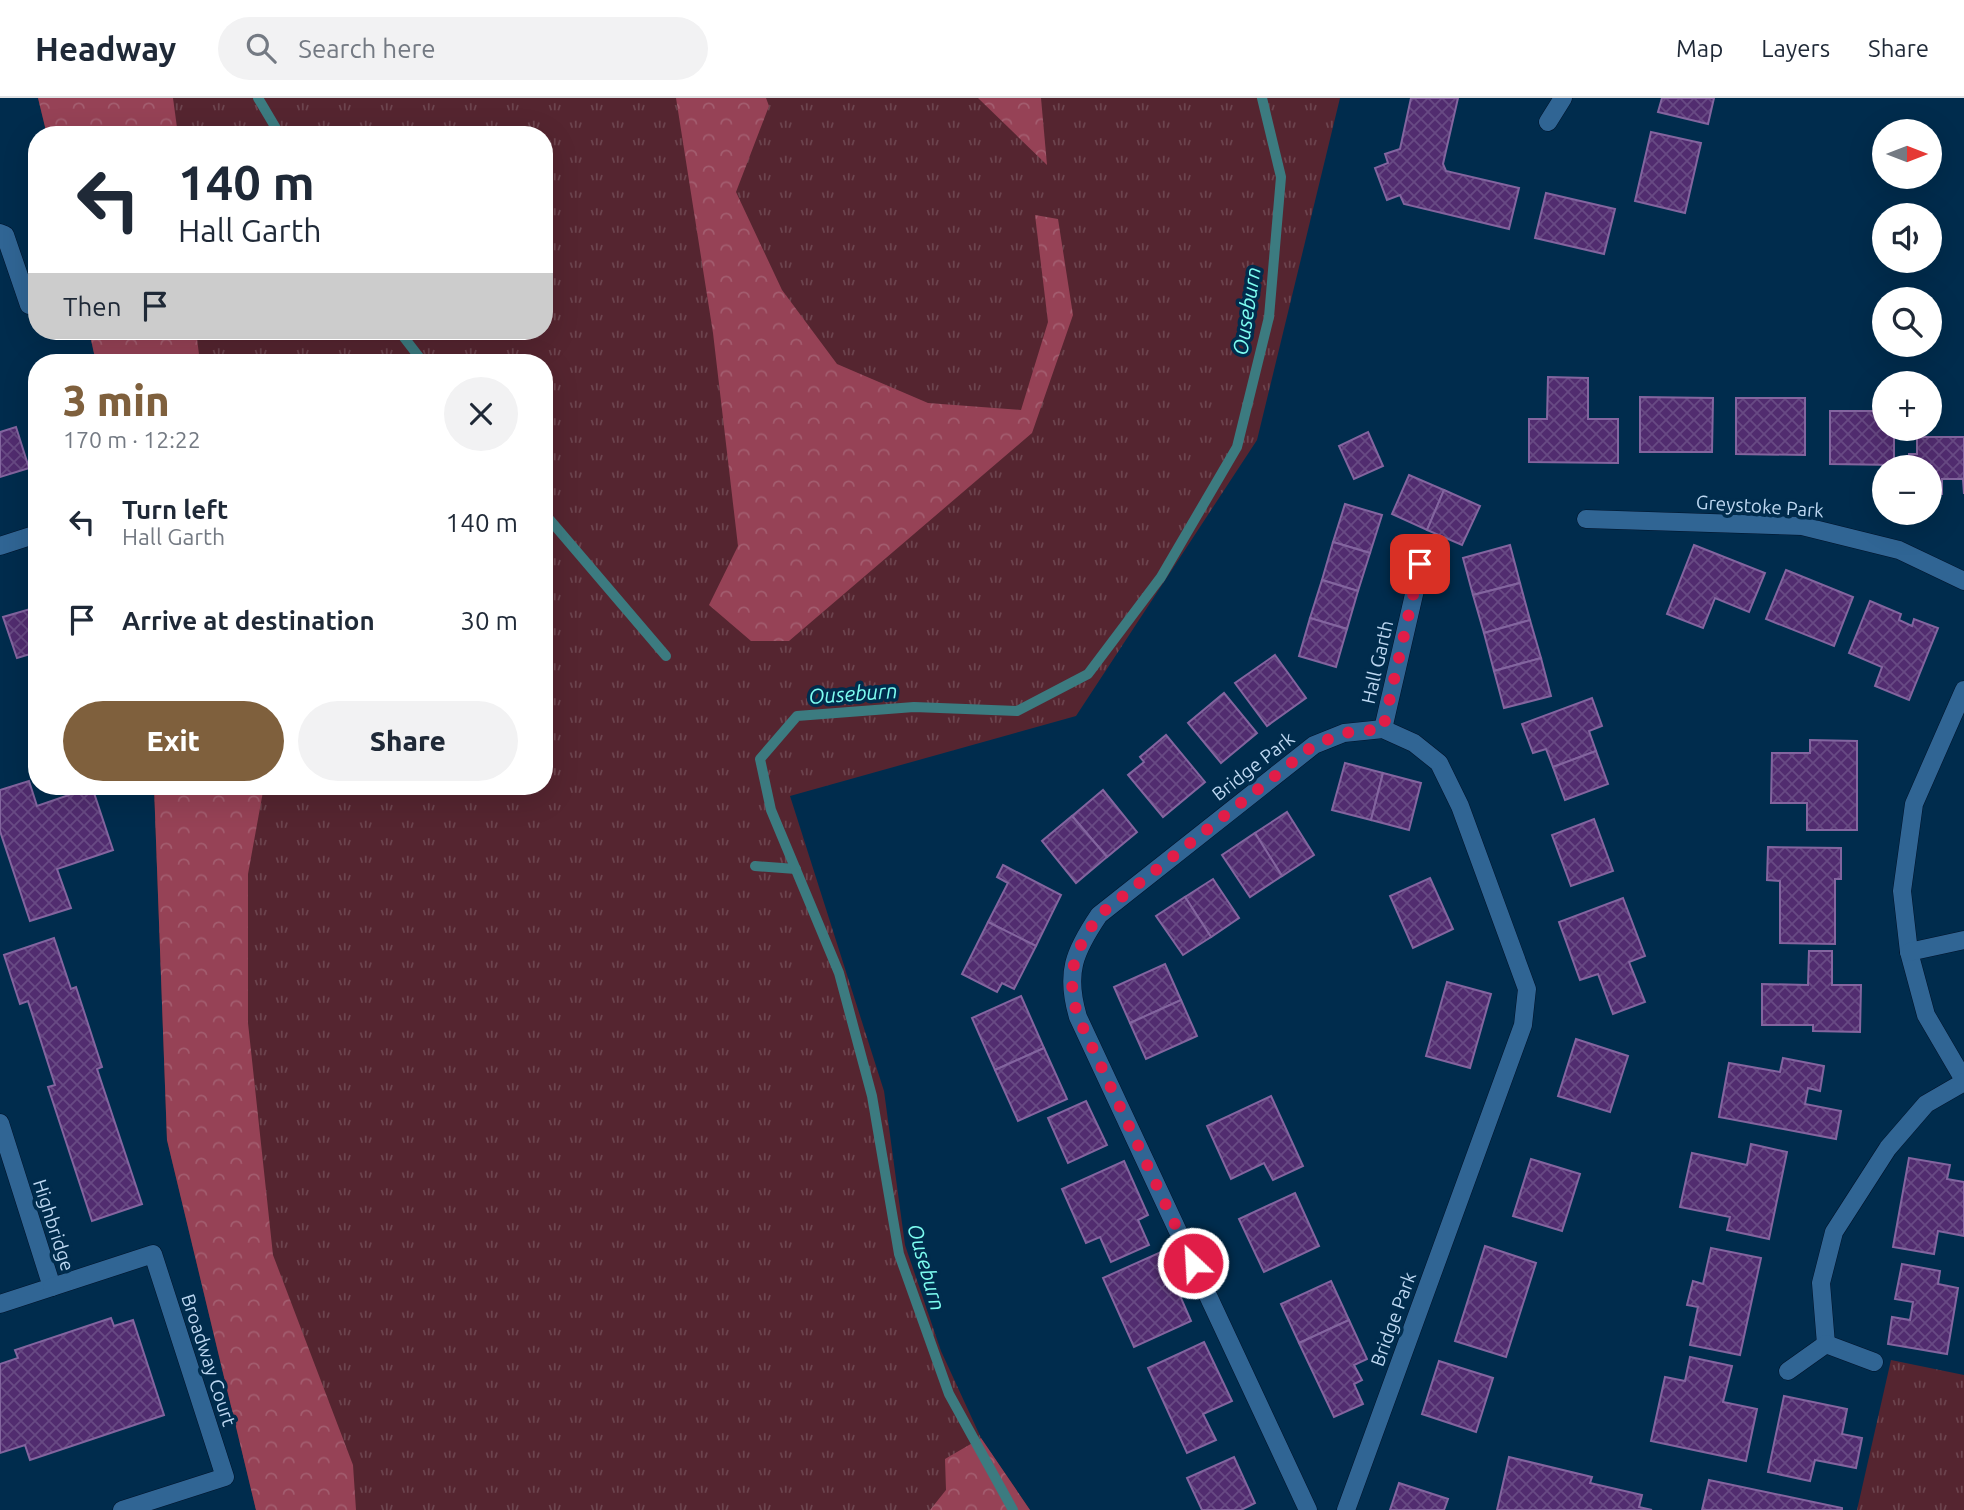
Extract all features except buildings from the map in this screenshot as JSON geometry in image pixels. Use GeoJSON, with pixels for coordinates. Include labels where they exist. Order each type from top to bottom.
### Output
{"type":"FeatureCollection","features":[{"type":"Feature","properties":{"kind":"street"},"geometry":{"type":"LineString","coordinates":[[1548,122],[1563,98]]}},
{"type":"Feature","properties":{"kind":"street"},"geometry":{"type":"LineString","coordinates":[[0,233],[5,235],[28,302]]}},
{"type":"Feature","properties":{"kind":"street","name":"Greystoke Park"},"geometry":{"type":"LineString","coordinates":[[1587,519],[1802,526],[1899,550],[1964,581]]}},
{"type":"Feature","properties":{"kind":"street"},"geometry":{"type":"LineString","coordinates":[[0,546],[28,537]]}},
{"type":"Feature","properties":{"kind":"street","name":"Hall Garth"},"geometry":{"type":"LineString","coordinates":[[1383,729],[1420,564]]}},
{"type":"Feature","properties":{"kind":"street"},"geometry":{"type":"LineString","coordinates":[[1826,1344],[1821,1283],[1834,1232],[1895,1139],[1926,1104],[1964,1081],[1926,1015],[1909,952],[1902,891],[1914,804],[1964,690]]}},
{"type":"Feature","properties":{"kind":"street","name":"Bridge Park"},"geometry":{"type":"LineString","coordinates":[[1308,1510],[1083,1029],[1070,990],[1072,966],[1079,948],[1099,915],[1314,745],[1344,733],[1383,729],[1413,743],[1438,763],[1460,806],[1527,989],[1527,1004],[1523,1025],[1346,1510]]}},
{"type":"Feature","properties":{"kind":"street"},"geometry":{"type":"LineString","coordinates":[[1909,952],[1964,940]]}},
{"type":"Feature","properties":{"kind":"street","name":"Highbridge"},"geometry":{"type":"LineString","coordinates":[[0,1123],[52,1287],[0,1304]]}},
{"type":"Feature","properties":{"kind":"street","name":"Broadway Court"},"geometry":{"type":"LineString","coordinates":[[52,1287],[153,1254],[225,1477],[122,1510]]}},
{"type":"Feature","properties":{"kind":"street"},"geometry":{"type":"LineString","coordinates":[[1826,1344],[1874,1363]]}},
{"type":"Feature","properties":{"kind":"street"},"geometry":{"type":"LineString","coordinates":[[1788,1371],[1826,1344]]}},
{"type":"Feature","properties":{"kind":"green space"},"geometry":{"type":"Polygon","coordinates":[[[38,98],[1340,98],[1257,440],[1076,716],[790,796],[884,1091],[905,1245],[941,1351],[981,1438],[1030,1510],[256,1510],[167,1140],[154,795],[553,795],[553,354],[94,354],[91,340],[553,340],[553,126],[45,126],[38,98]]]}},
{"type":"Feature","properties":{"kind":"green space"},"geometry":{"type":"Polygon","coordinates":[[[38,98],[173,98],[177,126],[45,126],[38,98]]]}},
{"type":"Feature","properties":{"kind":"green space"},"geometry":{"type":"Polygon","coordinates":[[[676,98],[766,98],[769,106],[736,192],[782,290],[837,364],[928,403],[1021,410],[1048,322],[1035,215],[1058,219],[1073,315],[1032,433],[789,641],[751,641],[709,605],[738,546],[713,333],[676,98]]]}},
{"type":"Feature","properties":{"kind":"green space"},"geometry":{"type":"Polygon","coordinates":[[[978,98],[1041,98],[1047,165],[978,98]]]}},
{"type":"Feature","properties":{"kind":"green space"},"geometry":{"type":"Polygon","coordinates":[[[91,340],[197,340],[199,354],[94,354],[91,340]]]}},
{"type":"Feature","properties":{"kind":"green space"},"geometry":{"type":"Polygon","coordinates":[[[154,795],[262,795],[248,874],[248,1023],[273,1255],[353,1465],[356,1510],[256,1510],[167,1140],[154,795]]]}},
{"type":"Feature","properties":{"kind":"green space"},"geometry":{"type":"Polygon","coordinates":[[[1891,1360],[1964,1375],[1964,1510],[1857,1510],[1891,1360]]]}},
{"type":"Feature","properties":{"kind":"green space"},"geometry":{"type":"Polygon","coordinates":[[[981,1438],[1030,1510],[930,1510],[946,1490],[945,1459],[981,1438]]]}},
{"type":"Feature","properties":{"kind":"waterway"},"geometry":{"type":"LineString","coordinates":[[258,98],[275,126]]}},
{"type":"Feature","properties":{"kind":"waterway","name":"Ouseburn"},"geometry":{"type":"LineString","coordinates":[[1013,1510],[949,1394],[899,1254],[872,1096],[839,973],[771,810],[760,759],[797,716],[914,707],[1017,711],[1088,674],[1161,577],[1237,447],[1269,317],[1281,177],[1262,98]]}},
{"type":"Feature","properties":{"kind":"waterway"},"geometry":{"type":"LineString","coordinates":[[406,340],[417,354]]}},
{"type":"Feature","properties":{"kind":"waterway"},"geometry":{"type":"LineString","coordinates":[[553,524],[666,656]]}},
{"type":"Feature","properties":{"kind":"waterway"},"geometry":{"type":"LineString","coordinates":[[755,866],[796,869]]}},
{"type":"Feature","properties":{"kind":"route"},"geometry":{"type":"LineString","coordinates":[[1193,1263],[1078,1017],[1070,990],[1072,966],[1083,939],[1099,915],[1314,745],[1344,733],[1383,729],[1420,564]]}}]}
